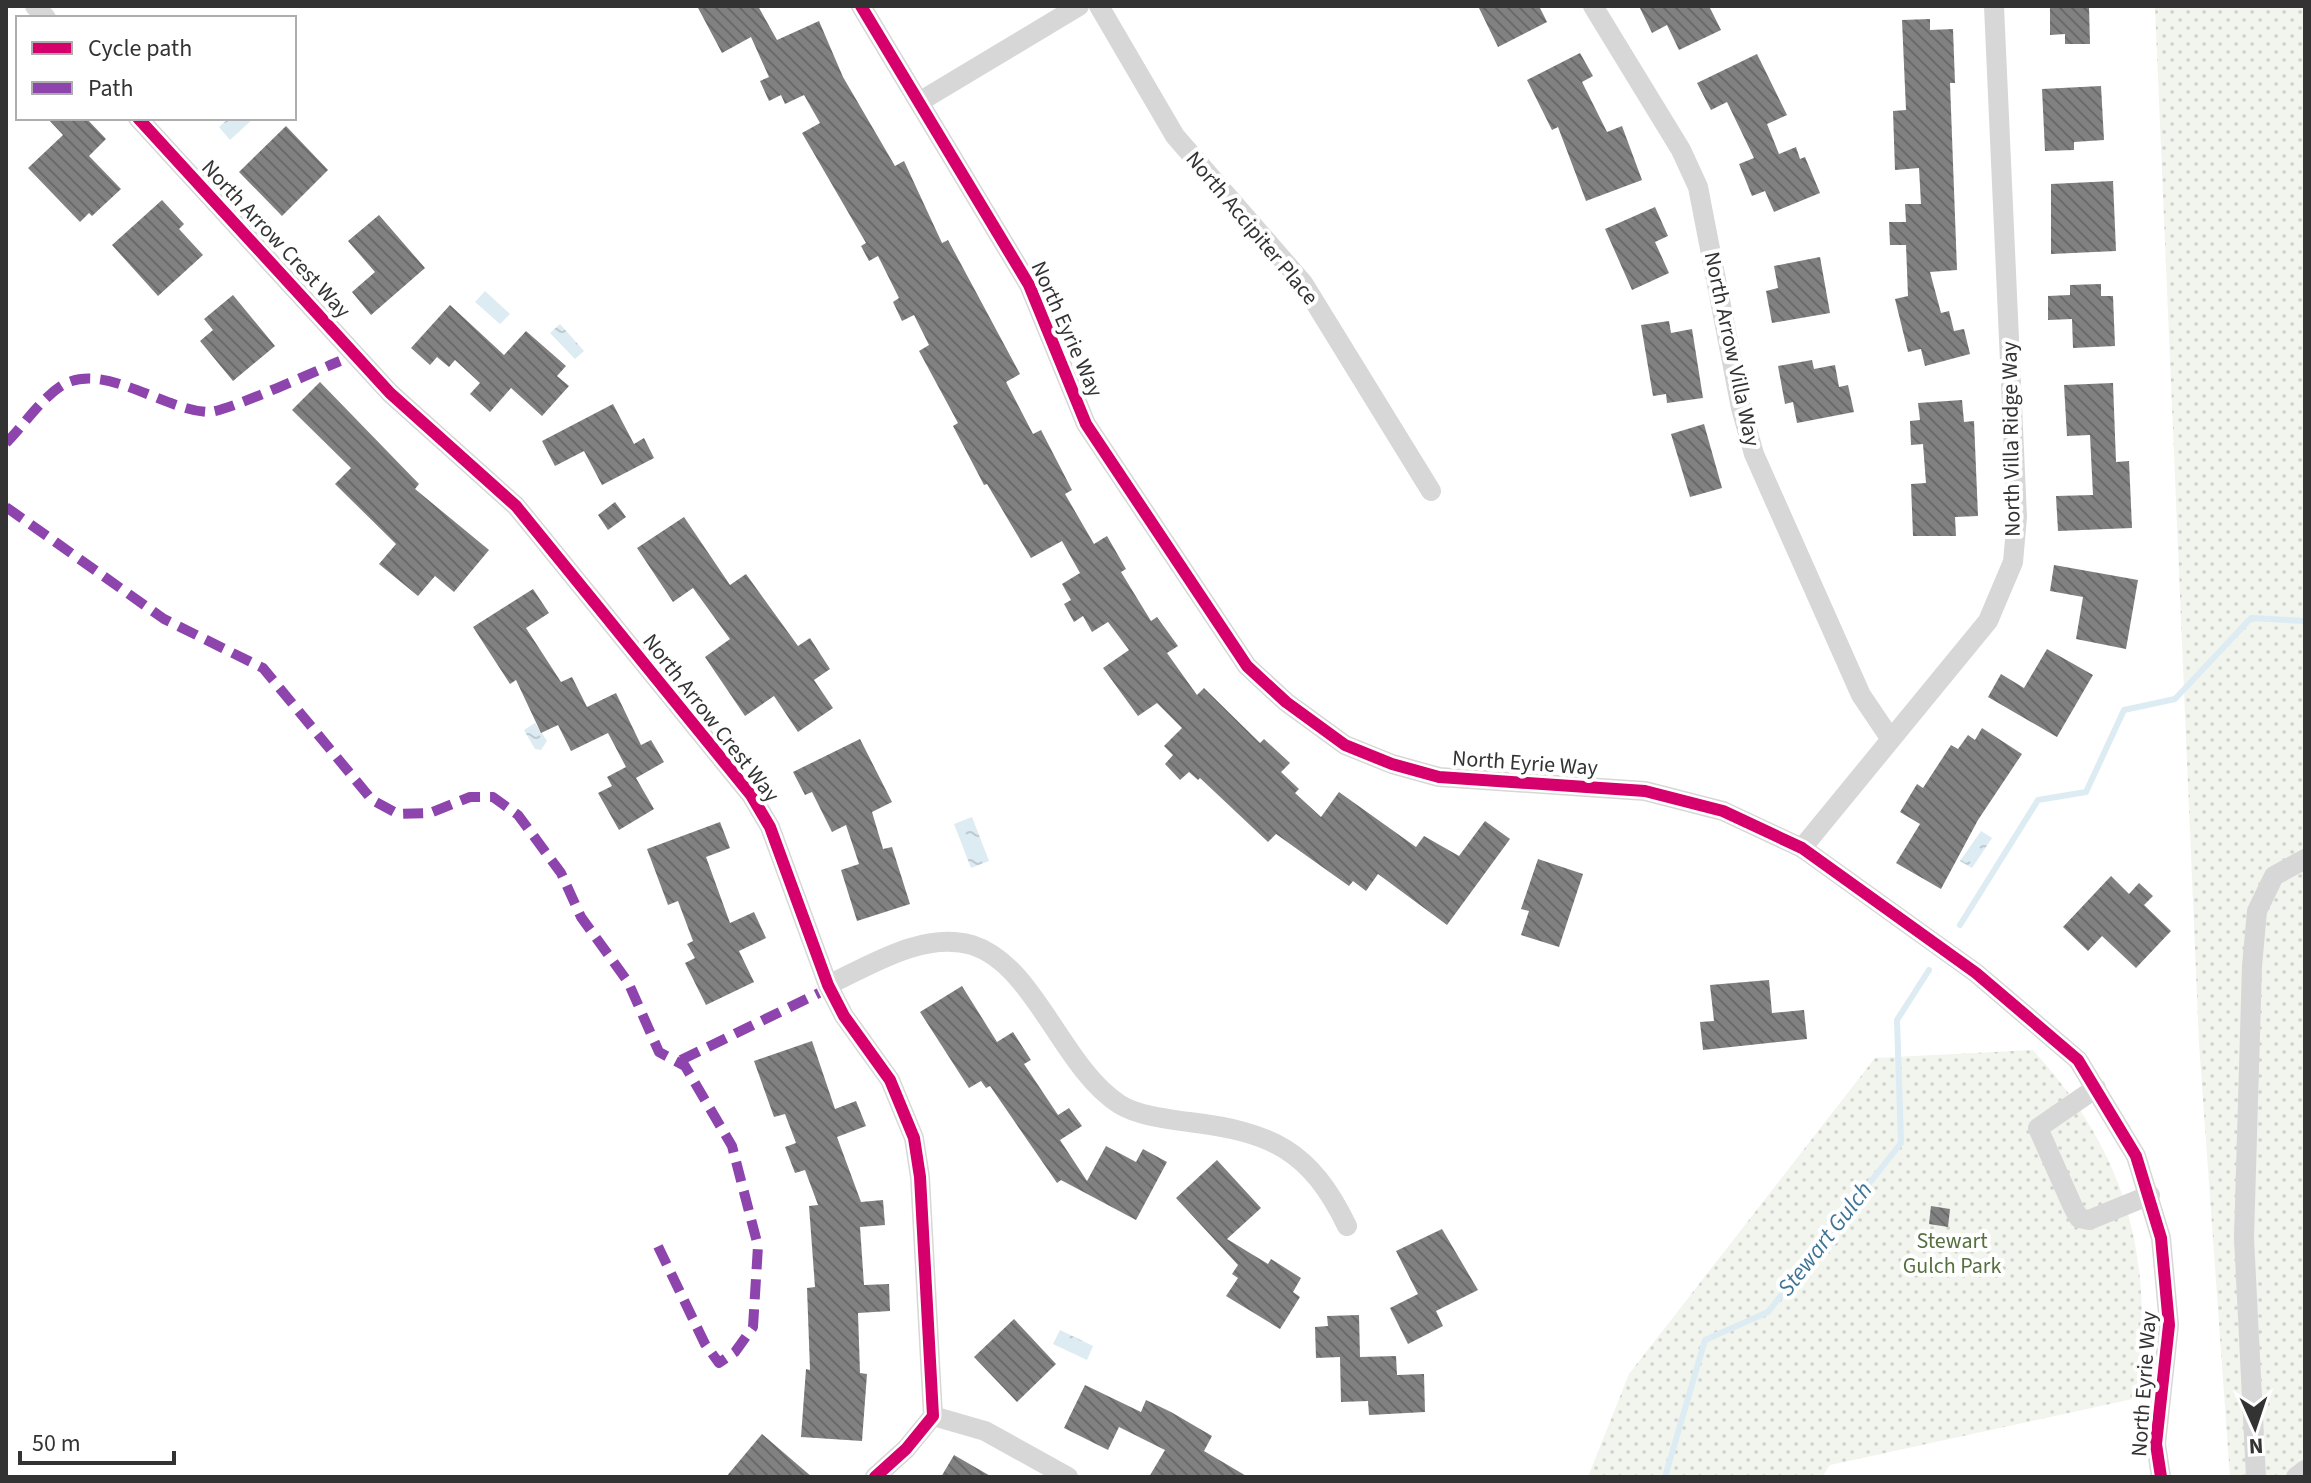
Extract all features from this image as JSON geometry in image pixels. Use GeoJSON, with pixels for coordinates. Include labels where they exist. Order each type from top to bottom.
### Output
{"type":"FeatureCollection","features":[{"type":"Feature","properties":{"kind":"street","name":"North Eyrie Way"},"geometry":{"type":"LineString","coordinates":[[861,6],[1029,285],[1086,424],[1247,666],[1286,702],[1345,745],[1392,764],[1439,777],[1645,791],[1723,811],[1802,848],[1976,973],[2078,1060],[2123,1130],[2150,1195],[2161,1238],[2169,1296],[2168,1354],[2156,1444],[2161,1477]]}},
{"type":"Feature","properties":{"kind":"street"},"geometry":{"type":"LineString","coordinates":[[919,102],[1079,6]]}},
{"type":"Feature","properties":{"kind":"street","name":"North Accipiter Place"},"geometry":{"type":"LineString","coordinates":[[1099,6],[1175,136],[1303,283],[1431,491]]}},
{"type":"Feature","properties":{"kind":"street","name":"North Arrow Villa Way"},"geometry":{"type":"LineString","coordinates":[[1593,6],[1681,150],[1698,187],[1741,408],[1754,454],[1861,695],[1890,738]]}},
{"type":"Feature","properties":{"kind":"street","name":"North Villa Ridge Way"},"geometry":{"type":"LineString","coordinates":[[1802,848],[1988,621],[2013,562],[2017,517],[1994,6]]}},
{"type":"Feature","properties":{"kind":"street","name":"North Arrow Crest Way"},"geometry":{"type":"LineString","coordinates":[[140,120],[390,393],[516,506],[751,795],[770,827],[828,985],[844,1016],[890,1080],[914,1138],[920,1177],[933,1416]]}},
{"type":"Feature","properties":{"kind":"street"},"geometry":{"type":"LineString","coordinates":[[2256,1477],[2244,1238],[2252,966],[2257,911],[2274,876],[2305,859]]}},
{"type":"Feature","properties":{"kind":"street"},"geometry":{"type":"LineString","coordinates":[[828,985],[906,949],[946,941],[972,945],[994,956],[1013,972],[1092,1085],[1123,1107],[1166,1119],[1216,1125],[1270,1141],[1307,1163],[1330,1192],[1347,1226]]}},
{"type":"Feature","properties":{"kind":"street"},"geometry":{"type":"LineString","coordinates":[[2096,1088],[2038,1128],[2073,1207],[2079,1218],[2089,1220],[2150,1195]]}},
{"type":"Feature","properties":{"kind":"street"},"geometry":{"type":"LineString","coordinates":[[875,1477],[906,1449],[933,1416],[1013,1444],[1068,1477]]}},
{"type":"Feature","properties":{"kind":"street"},"geometry":{"type":"LineString","coordinates":[[2296,1477],[2305,1470]]}},
{"type":"Feature","properties":{"kind":"green space"},"geometry":{"type":"Polygon","coordinates":[[[2155,6],[2305,6],[2305,1477],[2230,1477],[2199,1043],[2155,6]]]}},
{"type":"Feature","properties":{"kind":"green space","name":"Stewart Gulch Park"},"geometry":{"type":"Polygon","coordinates":[[[2033,1050],[2066,1090],[2092,1129],[2113,1170],[2127,1211],[2137,1254],[2141,1299],[2137,1398],[1830,1465],[1822,1477],[1588,1477],[1629,1374],[1875,1058],[2033,1050]]]}},
{"type":"Feature","properties":{"kind":"water"},"geometry":{"type":"Polygon","coordinates":[[[227,120],[252,120],[230,140],[219,127],[227,120]]]}},
{"type":"Feature","properties":{"kind":"water"},"geometry":{"type":"Polygon","coordinates":[[[485,291],[510,314],[500,324],[475,302],[485,291]]]}},
{"type":"Feature","properties":{"kind":"water"},"geometry":{"type":"Polygon","coordinates":[[[560,324],[584,351],[575,359],[550,333],[560,324]]]}},
{"type":"Feature","properties":{"kind":"water"},"geometry":{"type":"Polygon","coordinates":[[[535,723],[547,741],[541,750],[535,749],[524,730],[535,723]]]}},
{"type":"Feature","properties":{"kind":"water"},"geometry":{"type":"Polygon","coordinates":[[[972,817],[989,861],[971,868],[954,824],[972,817]]]}},
{"type":"Feature","properties":{"kind":"water"},"geometry":{"type":"Polygon","coordinates":[[[1981,831],[1992,838],[1972,868],[1960,861],[1981,831]]]}},
{"type":"Feature","properties":{"kind":"water"},"geometry":{"type":"Polygon","coordinates":[[[1060,1330],[1093,1346],[1087,1360],[1053,1344],[1060,1330]]]}},
{"type":"Feature","properties":{"kind":"building"},"geometry":{"type":"Polygon","coordinates":[[[697,6],[758,6],[777,40],[819,21],[843,77],[895,166],[904,161],[942,243],[948,240],[1020,374],[1006,382],[1033,434],[1041,430],[1072,490],[1065,494],[1094,544],[1107,536],[1126,569],[1121,572],[1151,621],[1157,617],[1178,646],[1167,653],[1197,695],[1204,688],[1260,743],[1264,739],[1290,763],[1281,772],[1299,789],[1295,793],[1321,817],[1339,792],[1416,847],[1424,836],[1459,856],[1485,821],[1510,839],[1447,925],[1378,874],[1366,891],[1353,881],[1349,886],[1276,834],[1268,842],[1200,778],[1198,780],[1189,772],[1180,780],[1165,764],[1173,755],[1164,746],[1182,728],[1157,703],[1138,716],[1103,668],[1129,650],[1108,622],[1092,632],[1083,616],[1074,622],[1064,604],[1071,600],[1062,584],[1080,573],[1062,541],[1031,558],[987,484],[984,485],[953,426],[958,423],[919,351],[929,345],[914,315],[902,321],[893,302],[899,298],[878,256],[869,261],[861,246],[866,243],[802,133],[820,123],[804,95],[785,104],[781,95],[769,101],[760,81],[769,77],[751,37],[722,53],[697,6]]]}},
{"type":"Feature","properties":{"kind":"building"},"geometry":{"type":"Polygon","coordinates":[[[1478,6],[1539,6],[1547,22],[1498,47],[1478,6]]]}},
{"type":"Feature","properties":{"kind":"building"},"geometry":{"type":"Polygon","coordinates":[[[1639,6],[1709,6],[1721,30],[1679,50],[1667,25],[1652,33],[1639,6]]]}},
{"type":"Feature","properties":{"kind":"building"},"geometry":{"type":"Polygon","coordinates":[[[2050,6],[2089,6],[2090,44],[2065,44],[2065,34],[2050,35],[2050,6]]]}},
{"type":"Feature","properties":{"kind":"building"},"geometry":{"type":"Polygon","coordinates":[[[1930,19],[1930,30],[1953,29],[1955,83],[1950,83],[1957,270],[1930,272],[1941,313],[1949,311],[1954,331],[1964,329],[1970,354],[1925,366],[1921,349],[1908,352],[1895,299],[1908,296],[1906,245],[1890,245],[1889,222],[1906,222],[1905,204],[1921,204],[1919,168],[1895,170],[1893,111],[1906,110],[1902,20],[1930,19]]]}},
{"type":"Feature","properties":{"kind":"building"},"geometry":{"type":"Polygon","coordinates":[[[1580,53],[1593,76],[1582,82],[1607,132],[1622,126],[1642,180],[1586,201],[1558,127],[1552,130],[1527,80],[1580,53]]]}},
{"type":"Feature","properties":{"kind":"building"},"geometry":{"type":"Polygon","coordinates":[[[1757,54],[1787,115],[1767,124],[1779,154],[1796,147],[1800,159],[1805,157],[1820,193],[1774,212],[1765,191],[1752,196],[1739,164],[1754,158],[1727,102],[1711,110],[1697,83],[1757,54]]]}},
{"type":"Feature","properties":{"kind":"building"},"geometry":{"type":"Polygon","coordinates":[[[2101,86],[2104,140],[2074,142],[2074,150],[2045,151],[2042,89],[2101,86]]]}},
{"type":"Feature","properties":{"kind":"building"},"geometry":{"type":"Polygon","coordinates":[[[49,120],[88,120],[106,139],[89,156],[121,189],[92,216],[89,213],[80,222],[28,168],[63,135],[49,120]]]}},
{"type":"Feature","properties":{"kind":"building"},"geometry":{"type":"Polygon","coordinates":[[[286,126],[328,170],[282,216],[239,172],[286,126]]]}},
{"type":"Feature","properties":{"kind":"building"},"geometry":{"type":"Polygon","coordinates":[[[2113,181],[2116,251],[2051,254],[2051,184],[2113,181]]]}},
{"type":"Feature","properties":{"kind":"building"},"geometry":{"type":"Polygon","coordinates":[[[162,200],[184,224],[179,229],[203,255],[158,296],[112,245],[162,200]]]}},
{"type":"Feature","properties":{"kind":"building"},"geometry":{"type":"Polygon","coordinates":[[[1655,207],[1668,236],[1655,242],[1669,273],[1632,290],[1605,229],[1655,207]]]}},
{"type":"Feature","properties":{"kind":"building"},"geometry":{"type":"Polygon","coordinates":[[[379,215],[425,268],[371,315],[352,292],[375,272],[348,241],[379,215]]]}},
{"type":"Feature","properties":{"kind":"building"},"geometry":{"type":"Polygon","coordinates":[[[1820,257],[1830,313],[1772,323],[1766,291],[1778,288],[1774,266],[1820,257]]]}},
{"type":"Feature","properties":{"kind":"building"},"geometry":{"type":"Polygon","coordinates":[[[2101,284],[2101,296],[2113,296],[2115,346],[2073,348],[2072,319],[2048,320],[2048,296],[2070,295],[2070,285],[2101,284]]]}},
{"type":"Feature","properties":{"kind":"building"},"geometry":{"type":"Polygon","coordinates":[[[233,295],[275,346],[233,381],[200,341],[213,330],[204,319],[233,295]]]}},
{"type":"Feature","properties":{"kind":"building"},"geometry":{"type":"Polygon","coordinates":[[[450,305],[504,355],[526,331],[566,366],[557,376],[569,386],[542,416],[511,388],[490,412],[470,394],[480,383],[455,360],[449,367],[437,357],[430,365],[411,348],[450,305]]]}},
{"type":"Feature","properties":{"kind":"building"},"geometry":{"type":"Polygon","coordinates":[[[1669,321],[1671,333],[1692,329],[1703,398],[1667,403],[1666,394],[1653,396],[1641,325],[1669,321]]]}},
{"type":"Feature","properties":{"kind":"building"},"geometry":{"type":"Polygon","coordinates":[[[1812,360],[1814,369],[1835,365],[1839,387],[1848,385],[1854,412],[1797,423],[1793,402],[1785,404],[1778,366],[1812,360]]]}},
{"type":"Feature","properties":{"kind":"building"},"geometry":{"type":"Polygon","coordinates":[[[320,382],[419,484],[415,489],[489,550],[454,592],[435,576],[418,596],[379,564],[396,544],[335,484],[351,468],[292,410],[320,382]]]}},
{"type":"Feature","properties":{"kind":"building"},"geometry":{"type":"Polygon","coordinates":[[[2113,383],[2116,462],[2129,461],[2132,528],[2058,531],[2056,496],[2093,495],[2090,435],[2067,436],[2064,385],[2113,383]]]}},
{"type":"Feature","properties":{"kind":"building"},"geometry":{"type":"Polygon","coordinates":[[[1962,400],[1964,422],[1974,421],[1978,516],[1955,517],[1956,536],[1913,536],[1911,484],[1926,483],[1923,444],[1911,445],[1910,421],[1920,420],[1918,403],[1962,400]]]}},
{"type":"Feature","properties":{"kind":"building"},"geometry":{"type":"Polygon","coordinates":[[[613,404],[634,444],[644,438],[654,458],[602,485],[584,451],[555,466],[542,441],[613,404]]]}},
{"type":"Feature","properties":{"kind":"building"},"geometry":{"type":"Polygon","coordinates":[[[1704,424],[1722,488],[1690,497],[1671,434],[1704,424]]]}},
{"type":"Feature","properties":{"kind":"building"},"geometry":{"type":"Polygon","coordinates":[[[615,502],[626,517],[608,530],[598,515],[615,502]]]}},
{"type":"Feature","properties":{"kind":"building"},"geometry":{"type":"Polygon","coordinates":[[[684,517],[730,585],[746,574],[798,646],[810,638],[830,669],[814,680],[833,708],[798,732],[774,696],[745,716],[705,657],[730,639],[693,588],[673,602],[637,548],[684,517]]]}},
{"type":"Feature","properties":{"kind":"building"},"geometry":{"type":"Polygon","coordinates":[[[2054,565],[2138,580],[2126,649],[2076,639],[2083,597],[2050,591],[2054,565]]]}},
{"type":"Feature","properties":{"kind":"building"},"geometry":{"type":"Polygon","coordinates":[[[533,589],[549,613],[526,628],[561,682],[572,677],[587,707],[616,693],[641,745],[651,740],[664,762],[636,778],[654,809],[619,830],[598,793],[612,786],[607,777],[626,767],[608,733],[571,751],[558,725],[541,733],[516,680],[510,684],[473,627],[533,589]]]}},
{"type":"Feature","properties":{"kind":"building"},"geometry":{"type":"Polygon","coordinates":[[[2047,649],[2093,675],[2057,737],[1988,697],[2001,674],[2024,688],[2047,649]]]}},
{"type":"Feature","properties":{"kind":"building"},"geometry":{"type":"Polygon","coordinates":[[[1982,728],[2022,754],[1978,820],[1941,889],[1896,863],[1920,824],[1900,812],[1917,784],[1923,788],[1951,745],[1958,749],[1968,735],[1975,740],[1982,728]]]}},
{"type":"Feature","properties":{"kind":"building"},"geometry":{"type":"Polygon","coordinates":[[[860,739],[892,802],[872,812],[883,849],[892,847],[910,904],[857,921],[841,870],[859,864],[846,825],[832,832],[812,792],[805,795],[793,772],[860,739]]]}},
{"type":"Feature","properties":{"kind":"building"},"geometry":{"type":"Polygon","coordinates":[[[720,822],[730,848],[706,857],[730,923],[754,912],[766,938],[739,951],[754,982],[706,1005],[685,963],[695,958],[687,944],[693,941],[678,901],[668,905],[647,849],[720,822]]]}},
{"type":"Feature","properties":{"kind":"building"},"geometry":{"type":"Polygon","coordinates":[[[1538,859],[1583,874],[1559,947],[1521,935],[1529,911],[1521,909],[1538,859]]]}},
{"type":"Feature","properties":{"kind":"building"},"geometry":{"type":"Polygon","coordinates":[[[2111,876],[2129,894],[2139,883],[2153,896],[2144,905],[2171,931],[2136,968],[2102,936],[2088,951],[2063,927],[2111,876]]]}},
{"type":"Feature","properties":{"kind":"building"},"geometry":{"type":"Polygon","coordinates":[[[1769,980],[1772,1013],[1804,1010],[1807,1039],[1703,1050],[1700,1022],[1714,1021],[1710,985],[1769,980]]]}},
{"type":"Feature","properties":{"kind":"building"},"geometry":{"type":"Polygon","coordinates":[[[962,986],[997,1042],[1013,1032],[1031,1060],[1024,1064],[1058,1115],[1069,1108],[1082,1126],[1060,1140],[1087,1181],[1106,1146],[1136,1162],[1143,1149],[1167,1162],[1136,1220],[1061,1180],[1057,1183],[990,1086],[986,1088],[981,1081],[969,1088],[920,1012],[962,986]]]}},
{"type":"Feature","properties":{"kind":"building"},"geometry":{"type":"Polygon","coordinates":[[[812,1041],[835,1109],[856,1101],[866,1126],[837,1137],[861,1202],[883,1200],[885,1225],[860,1227],[864,1285],[889,1284],[890,1311],[858,1313],[860,1373],[867,1374],[862,1441],[801,1437],[806,1369],[810,1370],[807,1288],[815,1287],[809,1206],[818,1205],[805,1170],[795,1173],[785,1147],[796,1143],[785,1114],[774,1117],[754,1061],[812,1041]]]}},
{"type":"Feature","properties":{"kind":"building"},"geometry":{"type":"Polygon","coordinates":[[[1217,1160],[1261,1208],[1227,1239],[1268,1264],[1271,1259],[1301,1278],[1293,1292],[1300,1297],[1280,1329],[1226,1296],[1238,1278],[1232,1274],[1238,1265],[1176,1198],[1217,1160]]]}},
{"type":"Feature","properties":{"kind":"building"},"geometry":{"type":"Polygon","coordinates":[[[1931,1206],[1950,1209],[1948,1227],[1929,1224],[1931,1206]]]}},
{"type":"Feature","properties":{"kind":"building"},"geometry":{"type":"Polygon","coordinates":[[[1442,1229],[1478,1290],[1436,1311],[1443,1326],[1408,1344],[1390,1308],[1418,1294],[1396,1251],[1442,1229]]]}},
{"type":"Feature","properties":{"kind":"building"},"geometry":{"type":"Polygon","coordinates":[[[1359,1315],[1360,1357],[1396,1356],[1397,1375],[1424,1374],[1425,1412],[1369,1415],[1368,1401],[1341,1402],[1340,1357],[1316,1358],[1315,1327],[1328,1326],[1327,1316],[1359,1315]]]}},
{"type":"Feature","properties":{"kind":"building"},"geometry":{"type":"Polygon","coordinates":[[[1014,1319],[1056,1364],[1017,1402],[974,1357],[1014,1319]]]}},
{"type":"Feature","properties":{"kind":"building"},"geometry":{"type":"Polygon","coordinates":[[[1085,1385],[1141,1412],[1146,1400],[1171,1412],[1212,1436],[1204,1451],[1248,1477],[1149,1477],[1165,1450],[1119,1427],[1108,1450],[1064,1428],[1085,1385]]]}},
{"type":"Feature","properties":{"kind":"building"},"geometry":{"type":"Polygon","coordinates":[[[762,1434],[812,1477],[726,1477],[762,1434]]]}},
{"type":"Feature","properties":{"kind":"building"},"geometry":{"type":"Polygon","coordinates":[[[954,1455],[992,1477],[941,1477],[954,1455]]]}},
{"type":"Feature","properties":{"kind":"waterway","name":"Stewart Gulch"},"geometry":{"type":"LineString","coordinates":[[1960,925],[2038,800],[2086,792],[2124,710],[2175,699],[2251,618],[2305,621]]}},
{"type":"Feature","properties":{"kind":"waterway","name":"Stewart Gulch"},"geometry":{"type":"LineString","coordinates":[[1665,1477],[1705,1340],[1768,1312],[1901,1143],[1897,1020],[1929,970]]}},
{"type":"Feature","properties":{"kind":"marked path"},"geometry":{"type":"LineString","coordinates":[[6,443],[54,391],[77,380],[114,382],[190,409],[208,412],[251,399],[340,361]]}},
{"type":"Feature","properties":{"kind":"marked path"},"geometry":{"type":"LineString","coordinates":[[6,507],[164,619],[263,668],[372,800],[398,814],[430,813],[470,797],[493,797],[518,815],[561,873],[581,917],[628,982],[659,1052],[685,1066],[732,1146],[758,1246],[753,1327],[735,1352],[719,1363],[705,1344],[654,1238]]}},
{"type":"Feature","properties":{"kind":"marked path"},"geometry":{"type":"LineString","coordinates":[[681,1060],[819,993]]}},
{"type":"Feature","properties":{"kind":"cycle path"},"geometry":{"type":"LineString","coordinates":[[861,6],[1029,285],[1086,424],[1247,666],[1286,702],[1345,745],[1392,764],[1439,777],[1645,791],[1723,811],[1802,848],[1976,973],[2078,1060],[2136,1156],[2161,1238],[2169,1325],[2156,1444],[2161,1477]]}},
{"type":"Feature","properties":{"kind":"cycle path"},"geometry":{"type":"LineString","coordinates":[[140,120],[390,393],[516,506],[751,795],[770,827],[828,985],[844,1016],[890,1080],[914,1138],[920,1177],[933,1416],[906,1449],[875,1477]]}}]}
